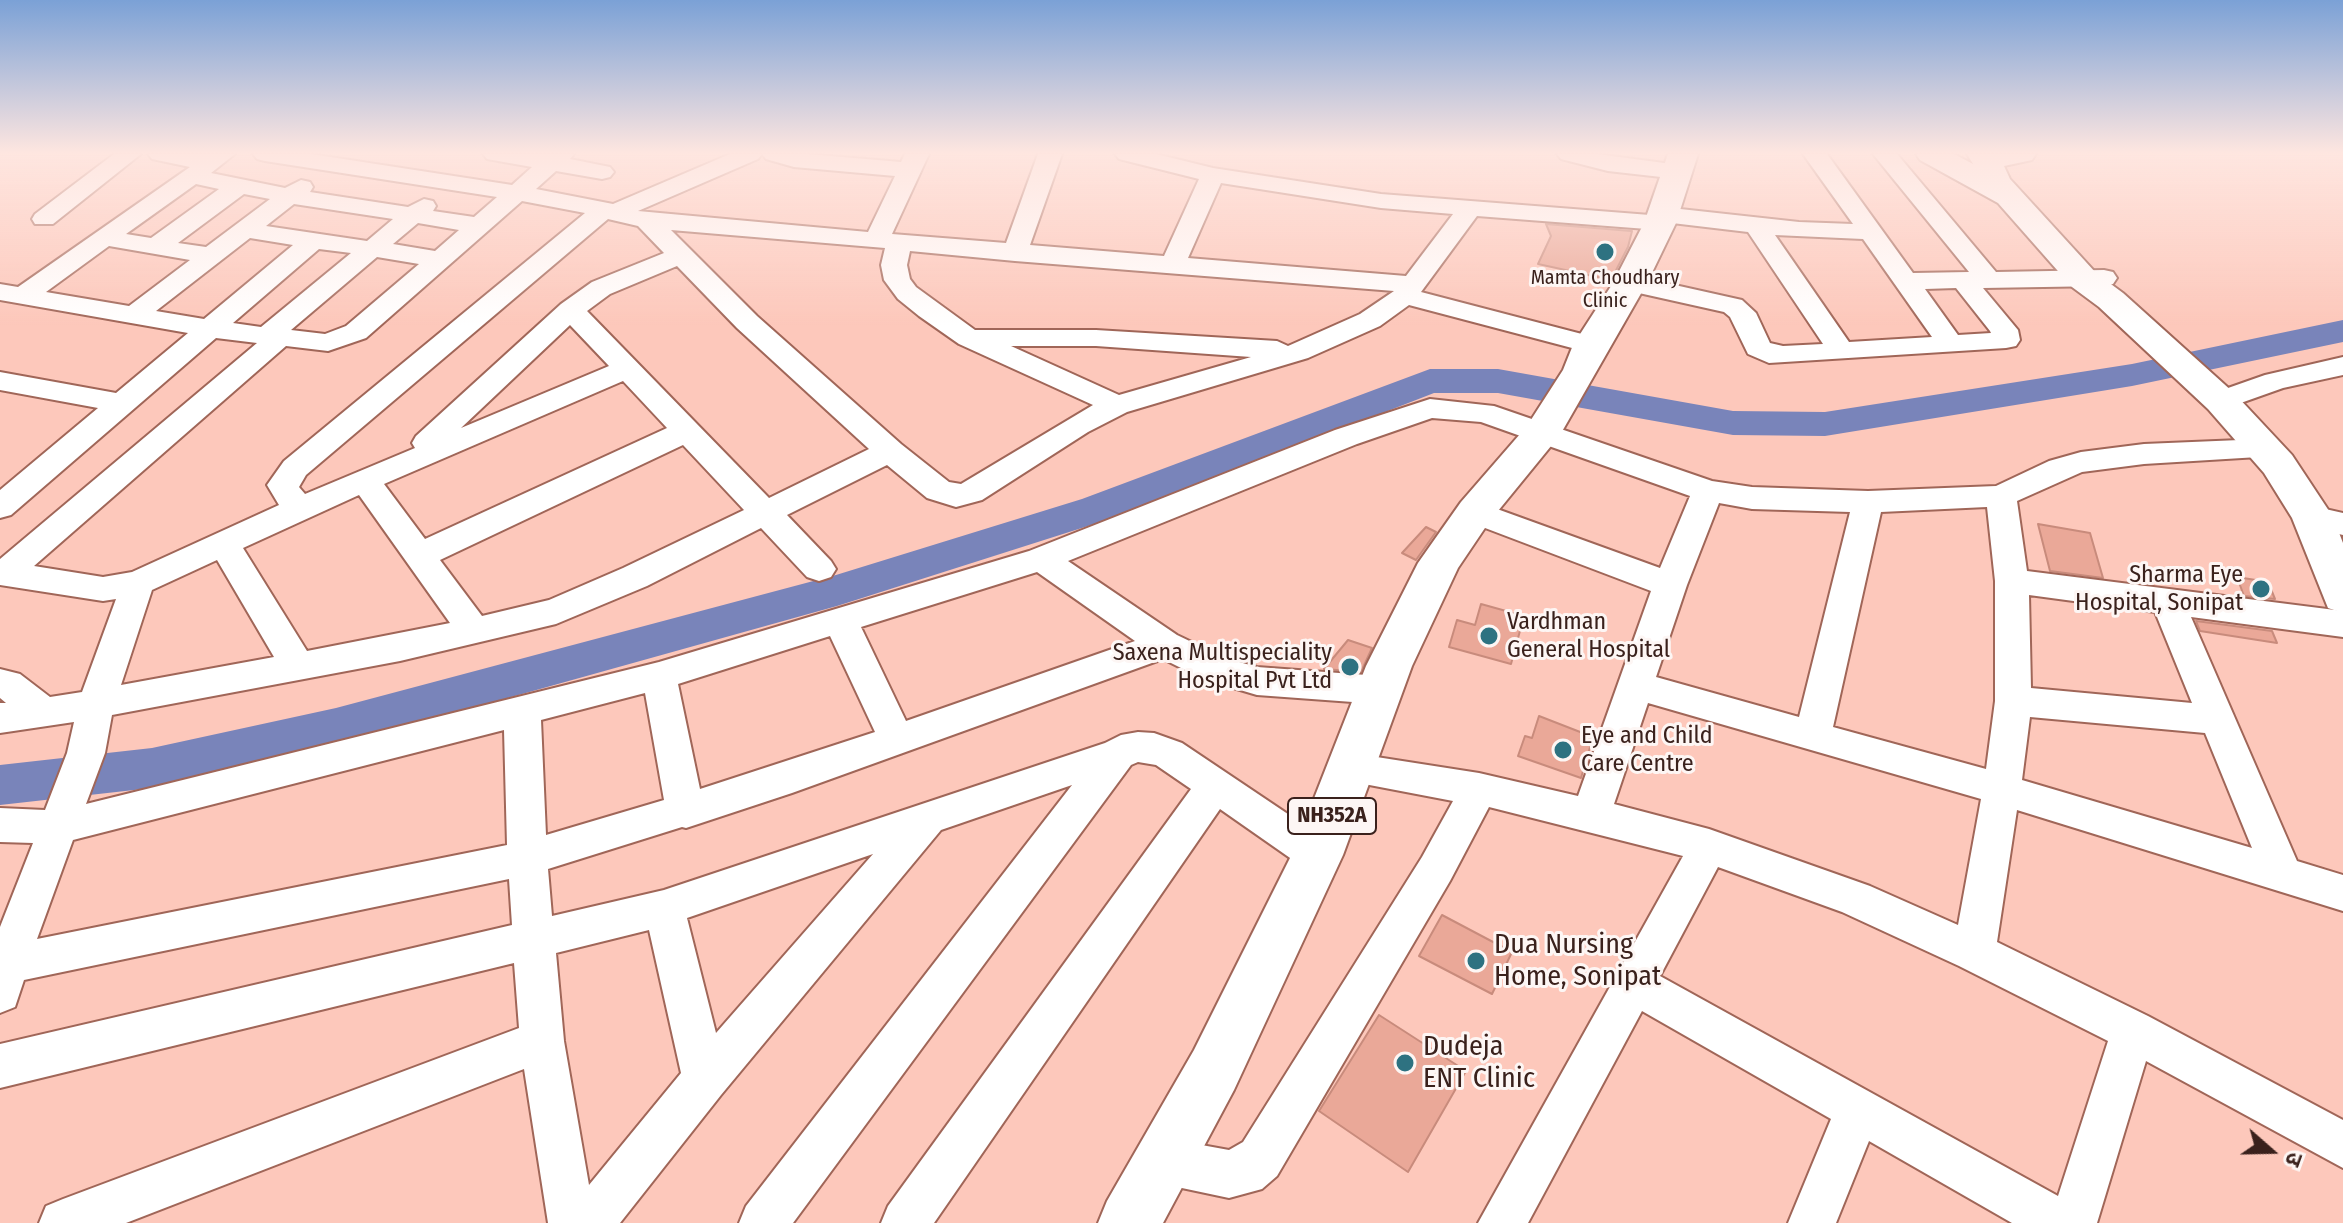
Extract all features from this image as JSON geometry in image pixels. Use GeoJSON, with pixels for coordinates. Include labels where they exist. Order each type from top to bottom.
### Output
{"type":"FeatureCollection","features":[{"type":"Feature","properties":{"kind":"main road","name":"NH352A"},"geometry":{"type":"LineString","coordinates":[[1129,1223],[1214,1070],[1317,855],[1380,690],[1439,563],[1475,512],[1545,428],[1630,283],[1664,211]]}},
{"type":"Feature","properties":{"kind":"main road"},"geometry":{"type":"LineString","coordinates":[[2023,211],[2214,395],[2327,520],[2343,597]]}},
{"type":"Feature","properties":{"kind":"main road"},"geometry":{"type":"LineString","coordinates":[[2039,211],[2100,286]]}},
{"type":"Feature","properties":{"kind":"street"},"geometry":{"type":"LineString","coordinates":[[44,219],[54,211]]}},
{"type":"Feature","properties":{"kind":"street"},"geometry":{"type":"LineString","coordinates":[[11,294],[104,238],[141,211]]}},
{"type":"Feature","properties":{"kind":"street"},"geometry":{"type":"LineString","coordinates":[[157,246],[205,211]]}},
{"type":"Feature","properties":{"kind":"street"},"geometry":{"type":"LineString","coordinates":[[133,316],[270,211]]}},
{"type":"Feature","properties":{"kind":"street"},"geometry":{"type":"LineString","coordinates":[[387,211],[476,225]]}},
{"type":"Feature","properties":{"kind":"street"},"geometry":{"type":"LineString","coordinates":[[2,574],[417,211]]}},
{"type":"Feature","properties":{"kind":"street"},"geometry":{"type":"LineString","coordinates":[[11,294],[212,329],[328,343],[347,337],[492,211]]}},
{"type":"Feature","properties":{"kind":"street"},"geometry":{"type":"LineString","coordinates":[[300,508],[283,485],[295,468],[609,211]]}},
{"type":"Feature","properties":{"kind":"street"},"geometry":{"type":"LineString","coordinates":[[614,211],[647,221],[1172,266],[1410,290],[1586,357]]}},
{"type":"Feature","properties":{"kind":"street"},"geometry":{"type":"LineString","coordinates":[[897,211],[888,243],[897,280],[907,293],[969,338],[1117,405]]}},
{"type":"Feature","properties":{"kind":"street"},"geometry":{"type":"LineString","coordinates":[[1015,253],[1030,211]]}},
{"type":"Feature","properties":{"kind":"street"},"geometry":{"type":"LineString","coordinates":[[1172,266],[1197,211]]}},
{"type":"Feature","properties":{"kind":"street"},"geometry":{"type":"LineString","coordinates":[[647,221],[747,322],[890,451],[938,490],[961,496],[1117,405],[1298,352],[1351,331],[1410,290],[1468,211]]}},
{"type":"Feature","properties":{"kind":"street"},"geometry":{"type":"LineString","coordinates":[[1506,211],[1756,225],[1818,232],[1871,232]]}},
{"type":"Feature","properties":{"kind":"street"},"geometry":{"type":"LineString","coordinates":[[1590,216],[1592,211]]}},
{"type":"Feature","properties":{"kind":"street"},"geometry":{"type":"LineString","coordinates":[[1856,211],[1951,344]]}},
{"type":"Feature","properties":{"kind":"street"},"geometry":{"type":"LineString","coordinates":[[1630,283],[1733,306],[1742,313],[1758,348],[1769,354],[1842,352],[2008,338],[1976,280],[1926,211]]}},
{"type":"Feature","properties":{"kind":"street"},"geometry":{"type":"LineString","coordinates":[[1756,225],[1842,352]]}},
{"type":"Feature","properties":{"kind":"street"},"geometry":{"type":"LineString","coordinates":[[245,230],[439,259]]}},
{"type":"Feature","properties":{"kind":"street"},"geometry":{"type":"LineString","coordinates":[[408,461],[571,310],[614,281],[684,258],[779,233]]}},
{"type":"Feature","properties":{"kind":"street"},"geometry":{"type":"LineString","coordinates":[[104,238],[212,256]]}},
{"type":"Feature","properties":{"kind":"street"},"geometry":{"type":"LineString","coordinates":[[0,507],[314,240]]}},
{"type":"Feature","properties":{"kind":"street"},"geometry":{"type":"LineString","coordinates":[[1905,281],[1976,280],[2100,286]]}},
{"type":"Feature","properties":{"kind":"street"},"geometry":{"type":"LineString","coordinates":[[571,310],[819,569]]}},
{"type":"Feature","properties":{"kind":"street"},"geometry":{"type":"LineString","coordinates":[[969,338],[1096,338],[1298,352]]}},
{"type":"Feature","properties":{"kind":"street"},"geometry":{"type":"LineString","coordinates":[[2214,395],[2343,366]]}},
{"type":"Feature","properties":{"kind":"street"},"geometry":{"type":"LineString","coordinates":[[2,574],[103,589],[138,583],[300,508],[627,369]]}},
{"type":"Feature","properties":{"kind":"street"},"geometry":{"type":"LineString","coordinates":[[0,381],[123,403]]}},
{"type":"Feature","properties":{"kind":"street"},"geometry":{"type":"LineString","coordinates":[[0,825],[62,823],[659,676],[1041,559],[1346,437],[1430,408],[1484,413],[1545,428],[1708,491],[1734,497],[1868,502],[2001,496],[2060,468],[2095,459],[2264,449]]}},
{"type":"Feature","properties":{"kind":"street"},"geometry":{"type":"LineString","coordinates":[[421,555],[687,431]]}},
{"type":"Feature","properties":{"kind":"street"},"geometry":{"type":"LineString","coordinates":[[0,718],[44,713],[298,667],[475,632],[556,611],[599,594],[890,451]]}},
{"type":"Feature","properties":{"kind":"street"},"geometry":{"type":"LineString","coordinates":[[0,471],[35,477]]}},
{"type":"Feature","properties":{"kind":"street"},"geometry":{"type":"LineString","coordinates":[[365,480],[475,632]]}},
{"type":"Feature","properties":{"kind":"street"},"geometry":{"type":"LineString","coordinates":[[1591,815],[1670,585],[1708,491]]}},
{"type":"Feature","properties":{"kind":"street"},"geometry":{"type":"LineString","coordinates":[[1974,952],[2013,701],[2012,581],[2001,496]]}},
{"type":"Feature","properties":{"kind":"street"},"geometry":{"type":"LineString","coordinates":[[1813,734],[1868,502]]}},
{"type":"Feature","properties":{"kind":"street"},"geometry":{"type":"LineString","coordinates":[[1475,512],[1670,585]]}},
{"type":"Feature","properties":{"kind":"street"},"geometry":{"type":"LineString","coordinates":[[224,544],[298,667]]}},
{"type":"Feature","properties":{"kind":"street"},"geometry":{"type":"LineString","coordinates":[[1041,559],[1165,644],[1215,669],[1257,681],[1380,690]]}},
{"type":"Feature","properties":{"kind":"street"},"geometry":{"type":"LineString","coordinates":[[2012,581],[2343,624]]}},
{"type":"Feature","properties":{"kind":"street"},"geometry":{"type":"LineString","coordinates":[[138,583],[96,704],[86,753],[62,823],[17,897],[2,974],[527,858],[686,812],[1165,644]]}},
{"type":"Feature","properties":{"kind":"street"},"geometry":{"type":"LineString","coordinates":[[2167,600],[2282,873]]}},
{"type":"Feature","properties":{"kind":"street"},"geometry":{"type":"LineString","coordinates":[[840,620],[896,738]]}},
{"type":"Feature","properties":{"kind":"street"},"geometry":{"type":"LineString","coordinates":[[659,676],[686,812]]}},
{"type":"Feature","properties":{"kind":"street"},"geometry":{"type":"LineString","coordinates":[[0,683],[7,684],[44,713]]}},
{"type":"Feature","properties":{"kind":"street"},"geometry":{"type":"LineString","coordinates":[[1637,686],[1813,734],[2343,893]]}},
{"type":"Feature","properties":{"kind":"street"},"geometry":{"type":"LineString","coordinates":[[2013,701],[2217,720]]}},
{"type":"Feature","properties":{"kind":"street"},"geometry":{"type":"LineString","coordinates":[[522,709],[527,858],[542,1041],[572,1223]]}},
{"type":"Feature","properties":{"kind":"street"},"geometry":{"type":"LineString","coordinates":[[0,1066],[664,908],[926,821],[1121,750],[1154,748],[1169,754],[1317,855]]}},
{"type":"Feature","properties":{"kind":"street"},"geometry":{"type":"LineString","coordinates":[[763,1223],[1121,750]]}},
{"type":"Feature","properties":{"kind":"street"},"geometry":{"type":"LineString","coordinates":[[1351,768],[1479,789],[1591,815],[1709,846],[1856,899],[1974,952],[2133,1031],[2343,1145]]}},
{"type":"Feature","properties":{"kind":"street"},"geometry":{"type":"LineString","coordinates":[[905,1223],[1215,785]]}},
{"type":"Feature","properties":{"kind":"street"},"geometry":{"type":"LineString","coordinates":[[1163,1161],[1229,1174],[1245,1172],[1260,1159],[1436,869],[1479,789]]}},
{"type":"Feature","properties":{"kind":"street"},"geometry":{"type":"LineString","coordinates":[[589,1223],[705,1079],[926,821]]}},
{"type":"Feature","properties":{"kind":"street"},"geometry":{"type":"LineString","coordinates":[[1502,1223],[1709,846]]}},
{"type":"Feature","properties":{"kind":"street"},"geometry":{"type":"LineString","coordinates":[[664,908],[705,1079]]}},
{"type":"Feature","properties":{"kind":"street"},"geometry":{"type":"LineString","coordinates":[[1635,984],[2059,1223]]}},
{"type":"Feature","properties":{"kind":"street"},"geometry":{"type":"LineString","coordinates":[[2073,1223],[2133,1031]]}},
{"type":"Feature","properties":{"kind":"street"},"geometry":{"type":"LineString","coordinates":[[63,1223],[542,1041]]}},
{"type":"Feature","properties":{"kind":"street"},"geometry":{"type":"LineString","coordinates":[[1812,1223],[1859,1108]]}},
{"type":"Feature","properties":{"kind":"building"},"geometry":{"type":"Polygon","coordinates":[[[1546,224],[1632,231],[1628,247],[1611,280],[1538,264],[1551,236],[1546,224]]]}},
{"type":"Feature","properties":{"kind":"building"},"geometry":{"type":"Polygon","coordinates":[[[2038,524],[2090,533],[2103,578],[2050,571],[2038,524]]]}},
{"type":"Feature","properties":{"kind":"building"},"geometry":{"type":"Polygon","coordinates":[[[1426,527],[1436,532],[1416,560],[1402,553],[1426,527]]]}},
{"type":"Feature","properties":{"kind":"building"},"geometry":{"type":"Polygon","coordinates":[[[2237,577],[2268,582],[2275,599],[2244,596],[2237,577]]]}},
{"type":"Feature","properties":{"kind":"building"},"geometry":{"type":"Polygon","coordinates":[[[1481,604],[1524,616],[1511,664],[1449,647],[1457,620],[1475,625],[1481,604]]]}},
{"type":"Feature","properties":{"kind":"building"},"geometry":{"type":"Polygon","coordinates":[[[2196,621],[2272,631],[2277,643],[2200,631],[2196,621]]]}},
{"type":"Feature","properties":{"kind":"building"},"geometry":{"type":"Polygon","coordinates":[[[1348,640],[1372,648],[1361,672],[1324,669],[1348,640]]]}},
{"type":"Feature","properties":{"kind":"building"},"geometry":{"type":"Polygon","coordinates":[[[1539,716],[1593,737],[1581,778],[1518,756],[1525,736],[1532,738],[1539,716]]]}},
{"type":"Feature","properties":{"kind":"building"},"geometry":{"type":"Polygon","coordinates":[[[1442,915],[1512,952],[1492,994],[1419,956],[1442,915]]]}},
{"type":"Feature","properties":{"kind":"building"},"geometry":{"type":"Polygon","coordinates":[[[1379,1015],[1466,1071],[1408,1172],[1319,1111],[1379,1015]]]}},
{"type":"Feature","properties":{"kind":"waterway"},"geometry":{"type":"LineString","coordinates":[[0,785],[152,768],[336,727],[837,590],[1096,509],[1430,381],[1498,381],[1733,423],[1825,424],[2132,375],[2343,331]]}},
{"type":"Feature","properties":{"kind":"place","name":"Mamta Choudhary Clinic"},"geometry":{"type":"Point","coordinates":[1605,252]}},
{"type":"Feature","properties":{"kind":"place","name":"Sharma Eye Hospital, Sonipat"},"geometry":{"type":"Point","coordinates":[2261,589]}},
{"type":"Feature","properties":{"kind":"place","name":"Vardhman General Hospital"},"geometry":{"type":"Point","coordinates":[1489,636]}},
{"type":"Feature","properties":{"kind":"place","name":"Saxena Multispeciality Hospital Pvt Ltd"},"geometry":{"type":"Point","coordinates":[1350,667]}},
{"type":"Feature","properties":{"kind":"place","name":"Eye and Child Care Centre"},"geometry":{"type":"Point","coordinates":[1563,750]}},
{"type":"Feature","properties":{"kind":"place","name":"Dua Nursing Home, Sonipat"},"geometry":{"type":"Point","coordinates":[1476,961]}},
{"type":"Feature","properties":{"kind":"place","name":"Dudeja ENT Clinic"},"geometry":{"type":"Point","coordinates":[1405,1063]}}]}
